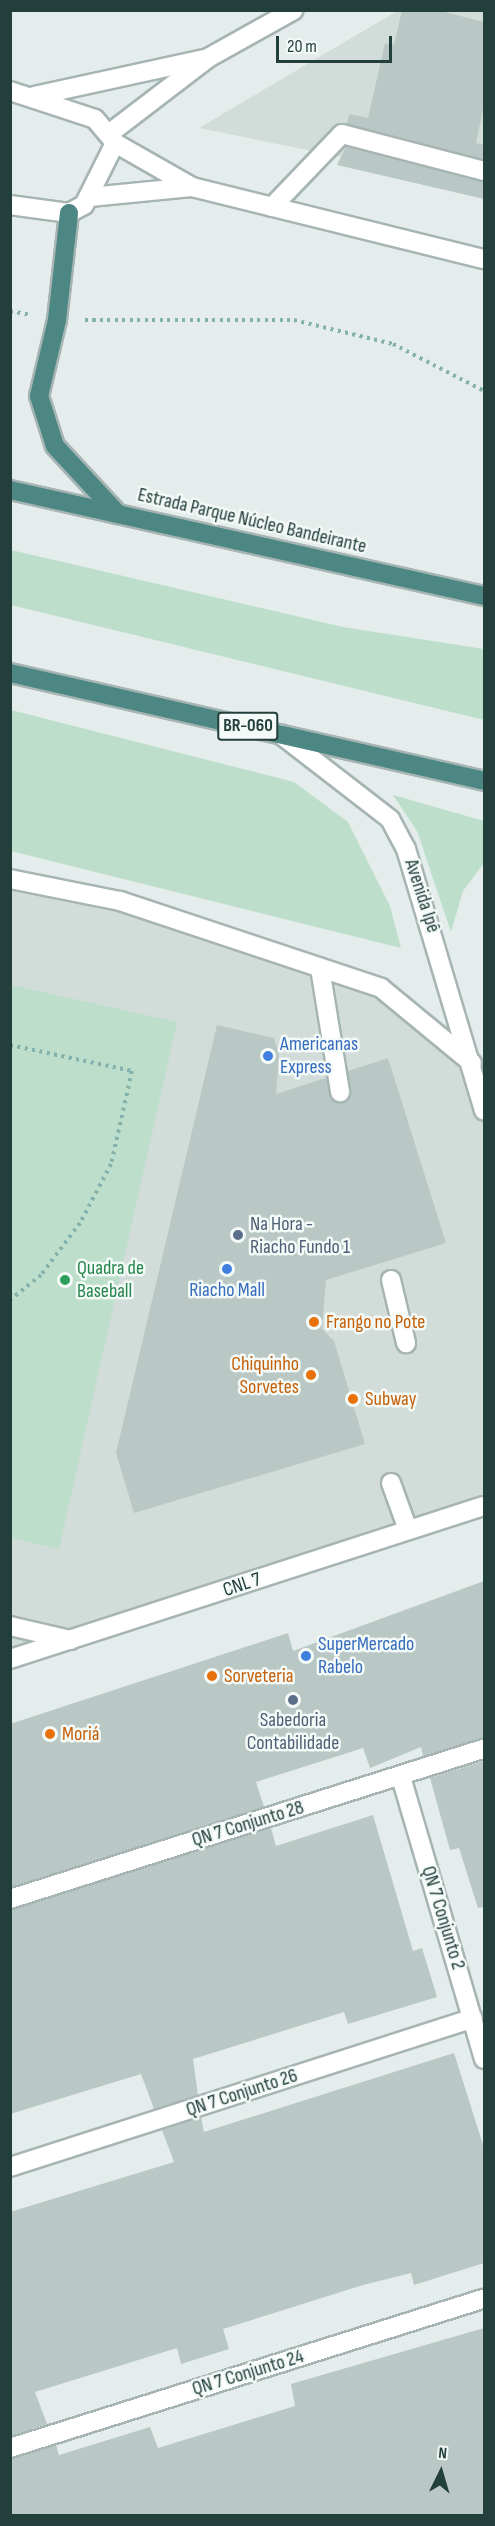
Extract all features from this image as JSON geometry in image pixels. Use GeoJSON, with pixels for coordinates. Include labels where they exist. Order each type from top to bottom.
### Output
{"type":"FeatureCollection","features":[{"type":"Feature","properties":{"kind":"highway"},"geometry":{"type":"LineString","coordinates":[[69,213],[57,320],[39,396],[46,426],[55,446],[118,514]]}},
{"type":"Feature","properties":{"kind":"highway","name":"Estrada Parque Núcleo Bandeirante"},"geometry":{"type":"LineString","coordinates":[[10,490],[484,596]]}},
{"type":"Feature","properties":{"kind":"highway","name":"BR-060"},"geometry":{"type":"LineString","coordinates":[[10,673],[484,781]]}},
{"type":"Feature","properties":{"kind":"street"},"geometry":{"type":"LineString","coordinates":[[10,205],[69,213],[90,197],[113,138],[208,58],[294,10]]}},
{"type":"Feature","properties":{"kind":"street"},"geometry":{"type":"LineString","coordinates":[[30,97],[208,58]]}},
{"type":"Feature","properties":{"kind":"street"},"geometry":{"type":"LineString","coordinates":[[10,91],[79,112],[113,138],[192,187],[484,258]]}},
{"type":"Feature","properties":{"kind":"street"},"geometry":{"type":"LineString","coordinates":[[272,207],[342,134],[484,171]]}},
{"type":"Feature","properties":{"kind":"street"},"geometry":{"type":"LineString","coordinates":[[90,197],[192,187]]}},
{"type":"Feature","properties":{"kind":"street","name":"Avenida Ipê"},"geometry":{"type":"LineString","coordinates":[[279,733],[390,819],[406,849],[472,1063],[484,1111]]}},
{"type":"Feature","properties":{"kind":"street"},"geometry":{"type":"LineString","coordinates":[[10,879],[120,901],[381,988],[472,1063]]}},
{"type":"Feature","properties":{"kind":"street"},"geometry":{"type":"LineString","coordinates":[[320,968],[340,1092]]}},
{"type":"Feature","properties":{"kind":"street"},"geometry":{"type":"LineString","coordinates":[[391,1280],[406,1343]]}},
{"type":"Feature","properties":{"kind":"street"},"geometry":{"type":"LineString","coordinates":[[391,1483],[408,1530]]}},
{"type":"Feature","properties":{"kind":"street","name":"CNL 7"},"geometry":{"type":"LineString","coordinates":[[10,1659],[408,1530],[480,1510]]}},
{"type":"Feature","properties":{"kind":"street"},"geometry":{"type":"LineString","coordinates":[[10,1626],[72,1640]]}},
{"type":"Feature","properties":{"kind":"street","name":"QN 7 Conjunto 28"},"geometry":{"type":"LineString","coordinates":[[10,1899],[484,1749]]}},
{"type":"Feature","properties":{"kind":"street","name":"QN 7 Conjunto 2"},"geometry":{"type":"LineString","coordinates":[[401,1777],[484,2059]]}},
{"type":"Feature","properties":{"kind":"street","name":"QN 7 Conjunto 26"},"geometry":{"type":"LineString","coordinates":[[10,2167],[473,2019]]}},
{"type":"Feature","properties":{"kind":"street","name":"QN 7 Conjunto 24"},"geometry":{"type":"LineString","coordinates":[[10,2448],[484,2299]]}},
{"type":"Feature","properties":{"kind":"path"},"geometry":{"type":"LineString","coordinates":[[10,310],[57,320],[294,320],[393,344],[484,391]]}},
{"type":"Feature","properties":{"kind":"path"},"geometry":{"type":"LineString","coordinates":[[10,1045],[132,1071],[111,1164],[80,1223],[41,1275],[10,1300]]}},
{"type":"Feature","properties":{"kind":"shaded area"},"geometry":{"type":"Polygon","coordinates":[[[397,11],[484,11],[484,186],[199,128],[397,11]]]}},
{"type":"Feature","properties":{"kind":"shaded area"},"geometry":{"type":"Polygon","coordinates":[[[11,878],[384,982],[447,1029],[471,1064],[484,1113],[484,1510],[11,1655],[11,878]]]}},
{"type":"Feature","properties":{"kind":"green space"},"geometry":{"type":"Polygon","coordinates":[[[11,550],[343,627],[484,649],[484,720],[11,605],[11,550]]]}},
{"type":"Feature","properties":{"kind":"green space"},"geometry":{"type":"Polygon","coordinates":[[[11,710],[294,782],[348,822],[390,906],[401,948],[11,851],[11,710]]]}},
{"type":"Feature","properties":{"kind":"green space"},"geometry":{"type":"Polygon","coordinates":[[[393,795],[484,821],[484,863],[463,891],[451,932],[417,831],[393,795]]]}},
{"type":"Feature","properties":{"kind":"green space","name":"Quadra de Baseball"},"geometry":{"type":"Polygon","coordinates":[[[11,985],[177,1022],[59,1549],[11,1538],[11,985]]]}},
{"type":"Feature","properties":{"kind":"building"},"geometry":{"type":"Polygon","coordinates":[[[402,10],[437,10],[484,22],[484,105],[476,143],[484,145],[484,160],[347,124],[349,114],[368,118],[385,43],[394,45],[402,10]]]}},
{"type":"Feature","properties":{"kind":"building"},"geometry":{"type":"Polygon","coordinates":[[[346,147],[484,182],[484,199],[337,165],[346,147]]]}},
{"type":"Feature","properties":{"kind":"building","name":"Riacho Mall"},"geometry":{"type":"Polygon","coordinates":[[[217,1025],[274,1038],[279,1055],[276,1094],[326,1078],[331,1099],[342,1103],[351,1095],[348,1071],[388,1058],[446,1243],[326,1280],[322,1329],[334,1341],[365,1444],[134,1513],[116,1453],[217,1025]]]}},
{"type":"Feature","properties":{"kind":"building"},"geometry":{"type":"Polygon","coordinates":[[[484,1581],[484,1738],[423,1756],[421,1747],[370,1768],[363,1748],[256,1782],[264,1807],[10,1887],[10,1724],[288,1633],[293,1651],[484,1581]]]}},
{"type":"Feature","properties":{"kind":"building"},"geometry":{"type":"Polygon","coordinates":[[[484,1761],[484,1907],[478,1908],[459,1848],[450,1850],[430,1778],[484,1761]]]}},
{"type":"Feature","properties":{"kind":"building"},"geometry":{"type":"Polygon","coordinates":[[[373,1815],[413,1951],[422,1948],[437,1997],[348,2024],[344,2012],[193,2059],[198,2095],[154,2109],[141,2074],[10,2114],[10,1910],[271,1828],[276,1846],[373,1815]]]}},
{"type":"Feature","properties":{"kind":"building"},"geometry":{"type":"Polygon","coordinates":[[[454,2053],[484,2148],[484,2263],[414,2285],[411,2273],[363,2285],[223,2329],[229,2349],[181,2364],[177,2348],[35,2392],[47,2424],[10,2436],[10,2212],[174,2162],[162,2130],[201,2117],[204,2132],[454,2053]]]}},
{"type":"Feature","properties":{"kind":"building"},"geometry":{"type":"Polygon","coordinates":[[[484,2328],[484,2516],[10,2516],[10,2459],[56,2445],[59,2455],[150,2427],[158,2448],[295,2406],[291,2384],[484,2328]]]}},
{"type":"Feature","properties":{"kind":"place","name":"Americanas Express"},"geometry":{"type":"Point","coordinates":[268,1056]}},
{"type":"Feature","properties":{"kind":"place","name":"Na Hora - Riacho Fundo 1"},"geometry":{"type":"Point","coordinates":[238,1235]}},
{"type":"Feature","properties":{"kind":"place","name":"Riacho Mall"},"geometry":{"type":"Point","coordinates":[227,1269]}},
{"type":"Feature","properties":{"kind":"place","name":"Quadra de Baseball"},"geometry":{"type":"Point","coordinates":[65,1280]}},
{"type":"Feature","properties":{"kind":"place","name":"Frango no Pote"},"geometry":{"type":"Point","coordinates":[314,1322]}},
{"type":"Feature","properties":{"kind":"place","name":"Chiquinho Sorvetes"},"geometry":{"type":"Point","coordinates":[311,1375]}},
{"type":"Feature","properties":{"kind":"place","name":"Subway"},"geometry":{"type":"Point","coordinates":[353,1399]}},
{"type":"Feature","properties":{"kind":"place","name":"SuperMercado Rabelo"},"geometry":{"type":"Point","coordinates":[306,1656]}},
{"type":"Feature","properties":{"kind":"place","name":"Sorveteria"},"geometry":{"type":"Point","coordinates":[212,1676]}},
{"type":"Feature","properties":{"kind":"place","name":"Sabedoria Contabilidade"},"geometry":{"type":"Point","coordinates":[293,1700]}},
{"type":"Feature","properties":{"kind":"place","name":"Moriá"},"geometry":{"type":"Point","coordinates":[50,1734]}}]}
